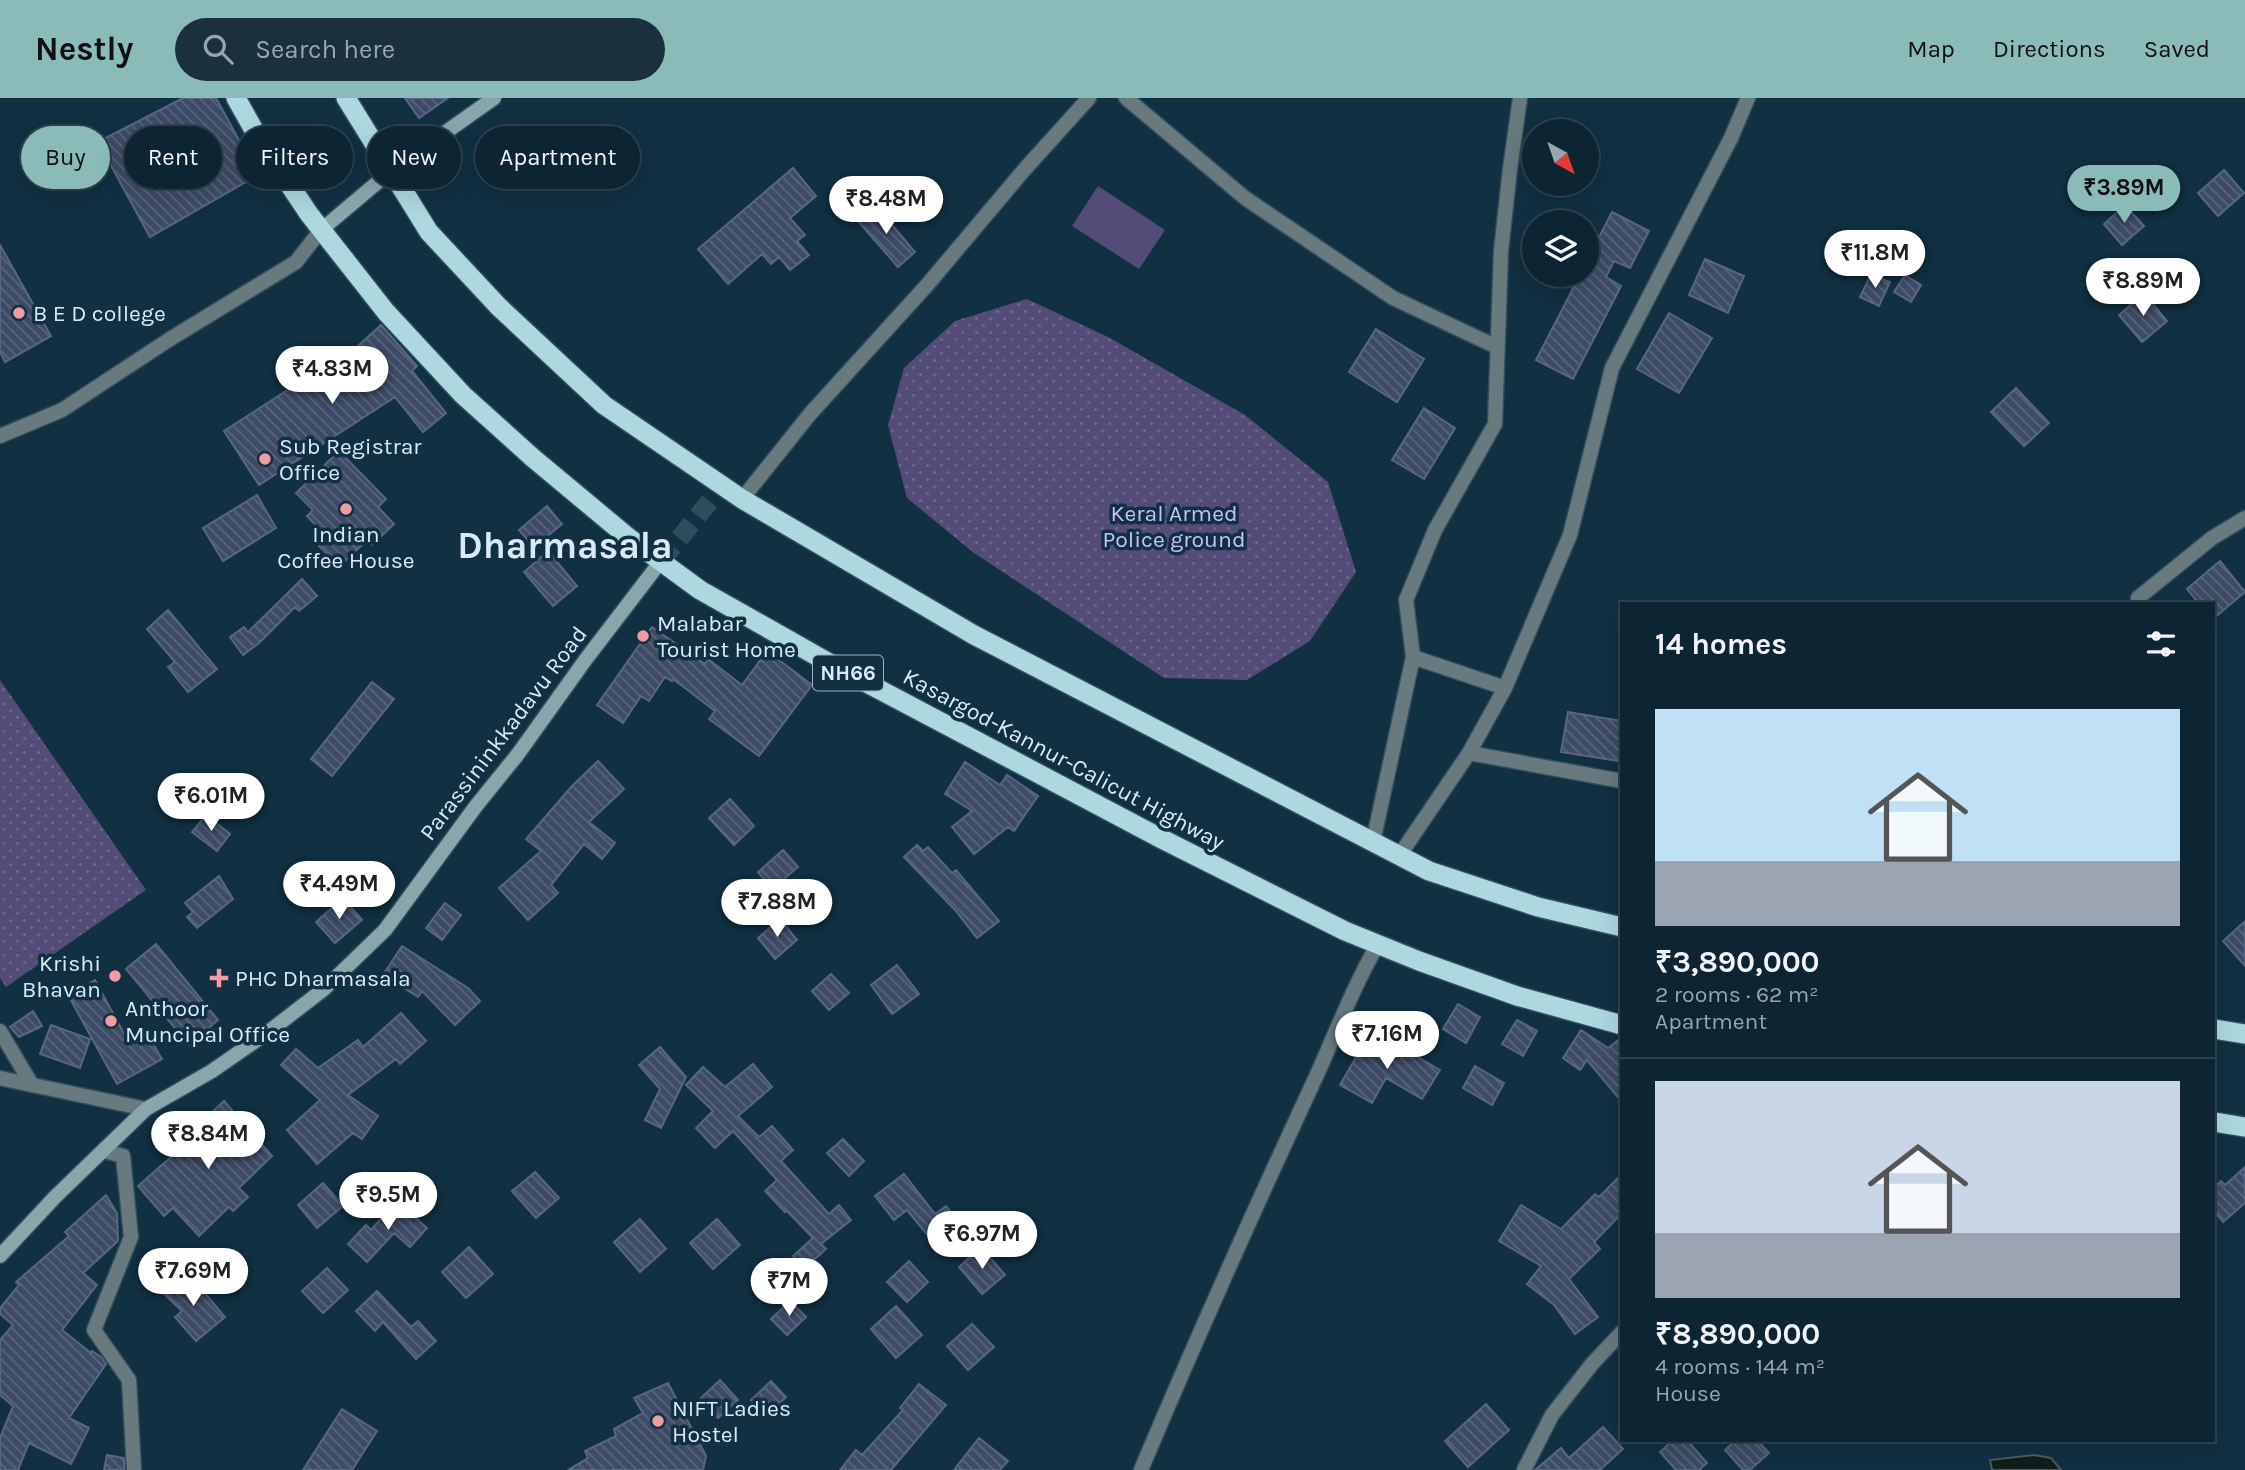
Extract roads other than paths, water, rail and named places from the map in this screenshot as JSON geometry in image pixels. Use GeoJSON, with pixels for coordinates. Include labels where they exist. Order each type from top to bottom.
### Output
{"type":"FeatureCollection","features":[{"type":"Feature","properties":{"kind":"highway","name":"Kasargod-Kannur-Calicut Highway"},"geometry":{"type":"LineString","coordinates":[[236,98],[258,139],[321,230],[386,312],[463,395],[533,458],[700,590],[831,664],[1162,839],[1345,931],[1517,996],[1620,1024]]}},
{"type":"Feature","properties":{"kind":"highway"},"geometry":{"type":"LineString","coordinates":[[346,98],[367,133]]}},
{"type":"Feature","properties":{"kind":"highway"},"geometry":{"type":"LineString","coordinates":[[402,189],[429,232],[499,307],[604,405],[742,499],[974,635],[1429,871],[1538,907],[1620,928]]}},
{"type":"Feature","properties":{"kind":"highway"},"geometry":{"type":"LineString","coordinates":[[2215,1029],[2245,1034]]}},
{"type":"Feature","properties":{"kind":"highway"},"geometry":{"type":"LineString","coordinates":[[2215,1122],[2245,1127]]}},
{"type":"Feature","properties":{"kind":"main road"},"geometry":{"type":"LineString","coordinates":[[455,126],[494,98]]}},
{"type":"Feature","properties":{"kind":"main road"},"geometry":{"type":"LineString","coordinates":[[321,230],[370,189]]}},
{"type":"Feature","properties":{"kind":"main road","name":"Parassininkkadavu Road"},"geometry":{"type":"LineString","coordinates":[[0,1256],[55,1197],[146,1110],[212,1071],[267,1033],[324,989],[385,930],[661,561]]}},
{"type":"Feature","properties":{"kind":"street"},"geometry":{"type":"LineString","coordinates":[[742,499],[810,414],[928,284],[1016,179],[1089,98]]}},
{"type":"Feature","properties":{"kind":"street"},"geometry":{"type":"LineString","coordinates":[[1126,98],[1245,198],[1393,298],[1497,347]]}},
{"type":"Feature","properties":{"kind":"street"},"geometry":{"type":"LineString","coordinates":[[1373,842],[1413,657],[1406,600],[1435,530],[1495,424],[1501,251],[1520,98]]}},
{"type":"Feature","properties":{"kind":"street"},"geometry":{"type":"LineString","coordinates":[[1399,856],[1469,753],[1505,688],[1570,535],[1612,368],[1731,138],[1748,98]]}},
{"type":"Feature","properties":{"kind":"street"},"geometry":{"type":"LineString","coordinates":[[0,436],[62,410],[170,339],[296,262],[321,230]]}},
{"type":"Feature","properties":{"kind":"street"},"geometry":{"type":"LineString","coordinates":[[2138,598],[2213,538],[2245,518]]}},
{"type":"Feature","properties":{"kind":"street"},"geometry":{"type":"LineString","coordinates":[[1413,657],[1505,688]]}},
{"type":"Feature","properties":{"kind":"street"},"geometry":{"type":"LineString","coordinates":[[1469,753],[1620,781]]}},
{"type":"Feature","properties":{"kind":"street"},"geometry":{"type":"LineString","coordinates":[[1141,1470],[1359,976],[1378,944]]}},
{"type":"Feature","properties":{"kind":"street"},"geometry":{"type":"LineString","coordinates":[[0,1031],[32,1085]]}},
{"type":"Feature","properties":{"kind":"street"},"geometry":{"type":"LineString","coordinates":[[0,1078],[146,1110]]}},
{"type":"Feature","properties":{"kind":"street"},"geometry":{"type":"LineString","coordinates":[[105,1151],[123,1156],[131,1237],[94,1330],[129,1380],[134,1470]]}},
{"type":"Feature","properties":{"kind":"street"},"geometry":{"type":"LineString","coordinates":[[1524,1470],[1552,1415],[1591,1364],[1620,1334]]}},
{"type":"Feature","properties":{"kind":"tunnel"},"geometry":{"type":"LineString","coordinates":[[661,561],[723,485]]}},
{"type":"Feature","properties":{"kind":"place","name":"B E D college"},"geometry":{"type":"Point","coordinates":[19,313]}},
{"type":"Feature","properties":{"kind":"place","name":"Sub Registrar Office"},"geometry":{"type":"Point","coordinates":[265,459]}},
{"type":"Feature","properties":{"kind":"place","name":"Indian Coffee House"},"geometry":{"type":"Point","coordinates":[346,509]}},
{"type":"Feature","properties":{"kind":"place","name":"Malabar Tourist Home"},"geometry":{"type":"Point","coordinates":[643,636]}},
{"type":"Feature","properties":{"kind":"place","name":"Krishi Bhavan"},"geometry":{"type":"Point","coordinates":[115,976]}},
{"type":"Feature","properties":{"kind":"place","name":"PHC Dharmasala"},"geometry":{"type":"Point","coordinates":[219,978]}},
{"type":"Feature","properties":{"kind":"place","name":"Anthoor Muncipal Office"},"geometry":{"type":"Point","coordinates":[111,1021]}},
{"type":"Feature","properties":{"kind":"place","name":"NIFT Ladies Hostel"},"geometry":{"type":"Point","coordinates":[658,1421]}},
{"type":"Feature","properties":{"kind":"district","name":"Dharmasala"},"geometry":{"type":"Point","coordinates":[565,545]}},
{"type":"Feature","properties":{"kind":"park label","name":"Keral Armed Police ground"},"geometry":{"type":"Point","coordinates":[1174,526]}}]}
